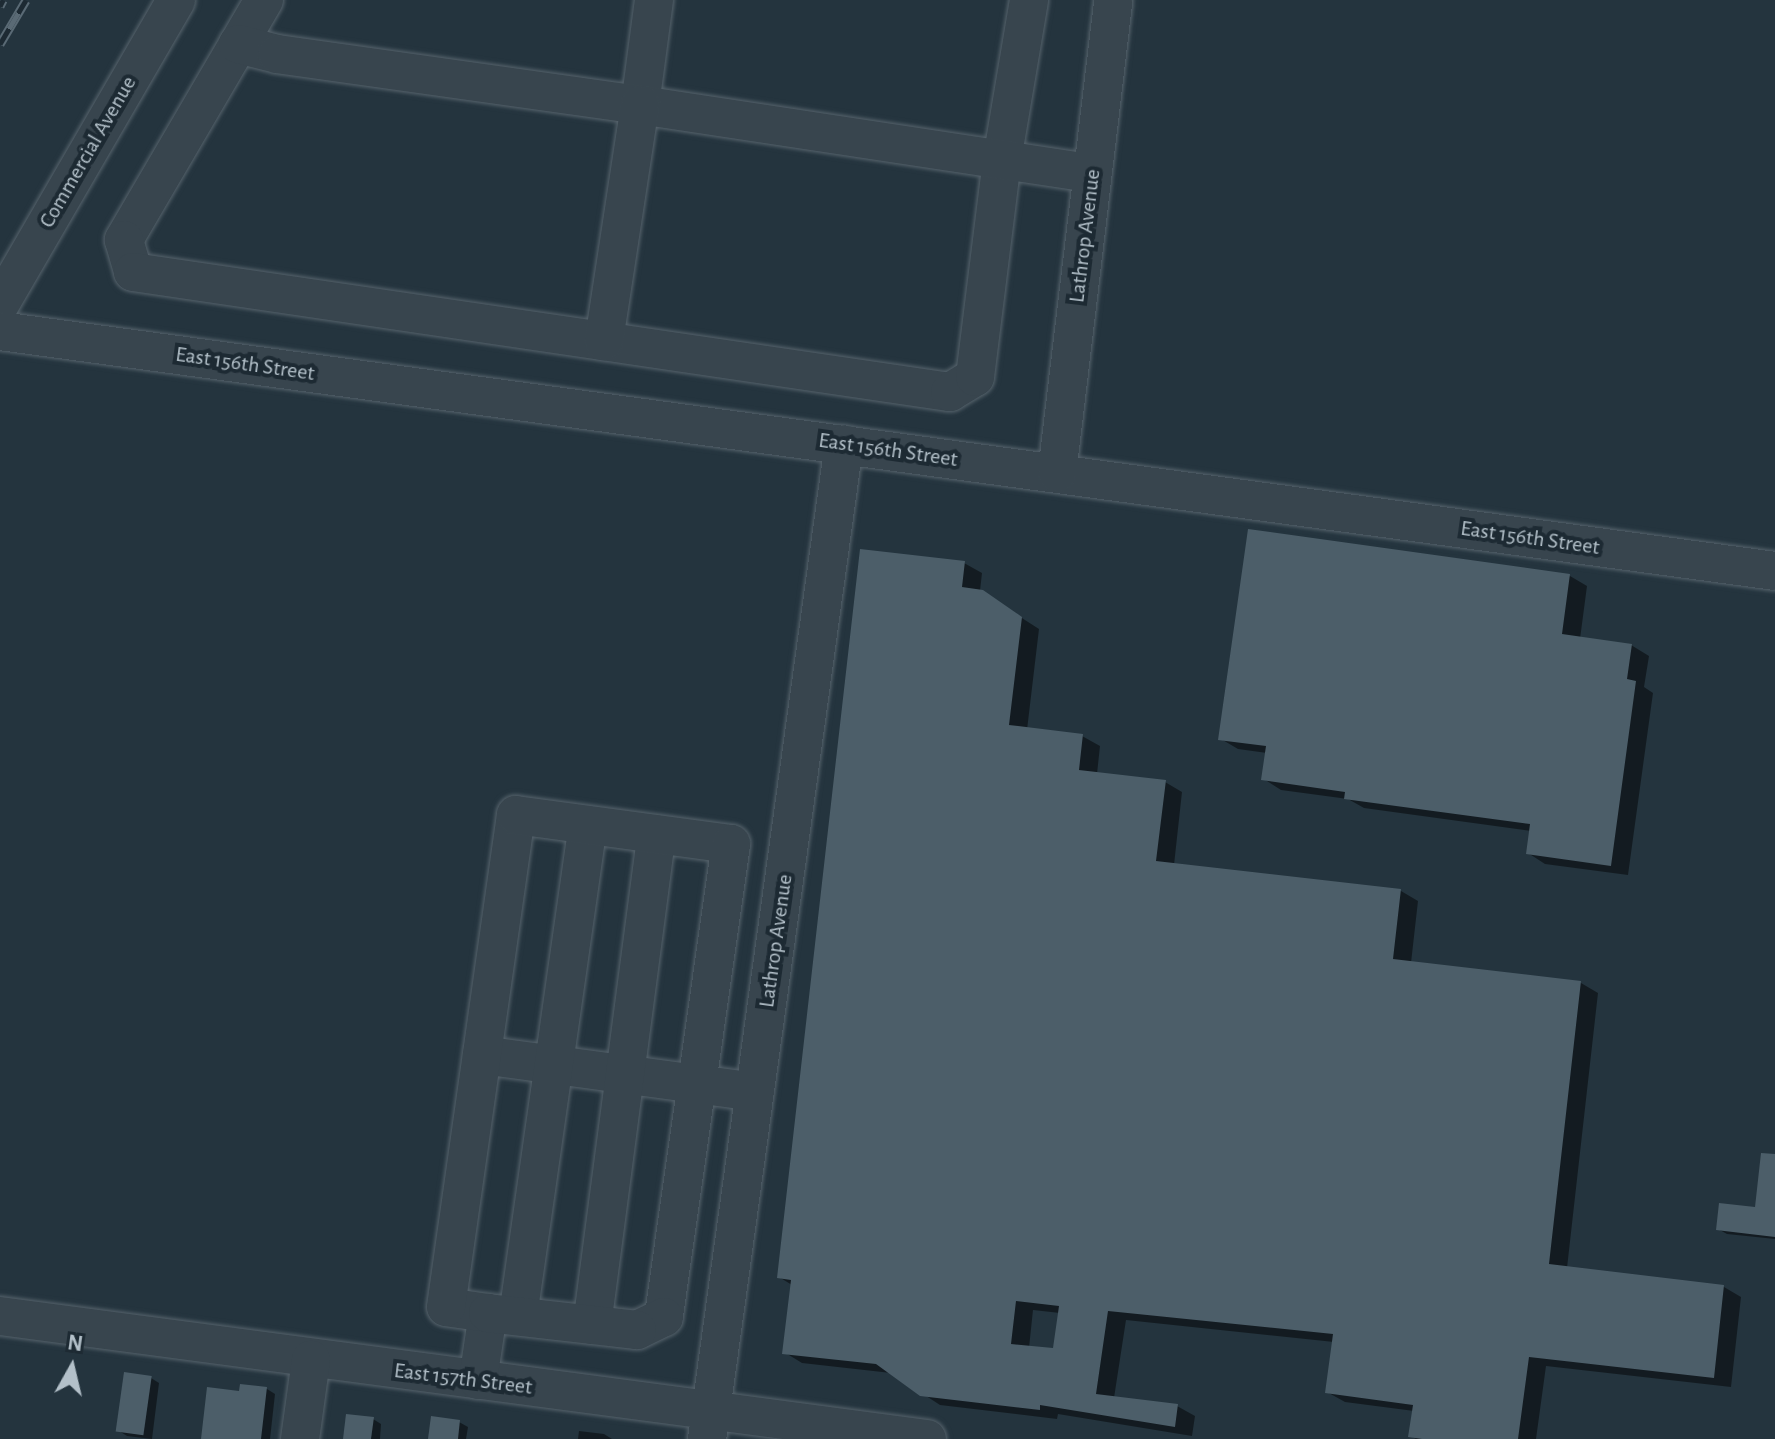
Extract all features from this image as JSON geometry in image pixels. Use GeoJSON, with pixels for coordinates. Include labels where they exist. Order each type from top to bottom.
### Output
{"type":"FeatureCollection","features":[{"type":"Feature","properties":{"kind":"street","name":"Commercial Avenue"},"geometry":{"type":"LineString","coordinates":[[0,304],[176,0]]}},
{"type":"Feature","properties":{"kind":"street"},"geometry":{"type":"LineString","coordinates":[[264,0],[124,240],[133,272],[950,392],[975,377],[1002,160],[1029,0]]}},
{"type":"Feature","properties":{"kind":"street"},"geometry":{"type":"LineString","coordinates":[[604,341],[654,0]]}},
{"type":"Feature","properties":{"kind":"street","name":"Lathrop Avenue"},"geometry":{"type":"LineString","coordinates":[[1057,473],[1113,0]]}},
{"type":"Feature","properties":{"kind":"street"},"geometry":{"type":"LineString","coordinates":[[238,44],[277,54],[1092,173]]}},
{"type":"Feature","properties":{"kind":"street","name":"East 156th Street"},"geometry":{"type":"LineString","coordinates":[[0,331],[1775,571]]}},
{"type":"Feature","properties":{"kind":"street","name":"Lathrop Avenue"},"geometry":{"type":"LineString","coordinates":[[709,1424],[844,444]]}},
{"type":"Feature","properties":{"kind":"street"},"geometry":{"type":"LineString","coordinates":[[516,815],[588,825],[731,844],[664,1317],[637,1330],[446,1307],[516,815]]}},
{"type":"Feature","properties":{"kind":"street"},"geometry":{"type":"LineString","coordinates":[[478,1380],[503,1315],[554,1064],[588,825]]}},
{"type":"Feature","properties":{"kind":"street"},"geometry":{"type":"LineString","coordinates":[[592,1325],[657,834]]}},
{"type":"Feature","properties":{"kind":"street"},"geometry":{"type":"LineString","coordinates":[[482,1055],[755,1092]]}},
{"type":"Feature","properties":{"kind":"street","name":"East 157th Street"},"geometry":{"type":"LineString","coordinates":[[0,1316],[478,1380],[709,1424],[927,1439]]}},
{"type":"Feature","properties":{"kind":"street"},"geometry":{"type":"LineString","coordinates":[[300,1439],[311,1360]]}},
{"type":"Feature","properties":{"kind":"building"},"geometry":{"type":"Polygon","coordinates":[[[1248,529],[1570,574],[1562,634],[1632,644],[1627,679],[1636,681],[1611,866],[1526,854],[1530,824],[1344,799],[1345,792],[1261,780],[1266,746],[1218,740],[1248,529]]]}},
{"type":"Feature","properties":{"kind":"building"},"geometry":{"type":"Polygon","coordinates":[[[860,549],[965,561],[962,587],[983,590],[1022,617],[1009,725],[1083,734],[1079,770],[1166,780],[1156,861],[1401,889],[1393,959],[1581,981],[1549,1264],[1724,1285],[1714,1378],[1529,1357],[1518,1439],[1422,1439],[1408,1437],[1413,1405],[1325,1393],[1333,1334],[1108,1311],[1096,1394],[1178,1404],[1175,1427],[1040,1405],[1040,1410],[920,1396],[876,1364],[782,1354],[791,1280],[777,1278],[860,549]],[[1016,1301],[1011,1344],[1053,1348],[1059,1306],[1016,1301]]]}},
{"type":"Feature","properties":{"kind":"building"},"geometry":{"type":"Polygon","coordinates":[[[1761,1153],[1775,1154],[1775,1237],[1716,1230],[1719,1203],[1755,1207],[1761,1153]]]}},
{"type":"Feature","properties":{"kind":"building"},"geometry":{"type":"Polygon","coordinates":[[[124,1372],[152,1376],[143,1435],[116,1431],[124,1372]]]}},
{"type":"Feature","properties":{"kind":"building"},"geometry":{"type":"Polygon","coordinates":[[[240,1384],[267,1387],[261,1439],[201,1439],[207,1387],[239,1391],[240,1384]]]}},
{"type":"Feature","properties":{"kind":"building"},"geometry":{"type":"Polygon","coordinates":[[[346,1414],[374,1417],[371,1439],[343,1439],[346,1414]]]}},
{"type":"Feature","properties":{"kind":"building"},"geometry":{"type":"Polygon","coordinates":[[[431,1416],[460,1420],[458,1439],[428,1439],[431,1416]]]}},
{"type":"Feature","properties":{"kind":"railway"},"geometry":{"type":"LineString","coordinates":[[0,6],[3,0]]}},
{"type":"Feature","properties":{"kind":"railway"},"geometry":{"type":"LineString","coordinates":[[0,44],[26,0]]}}]}
